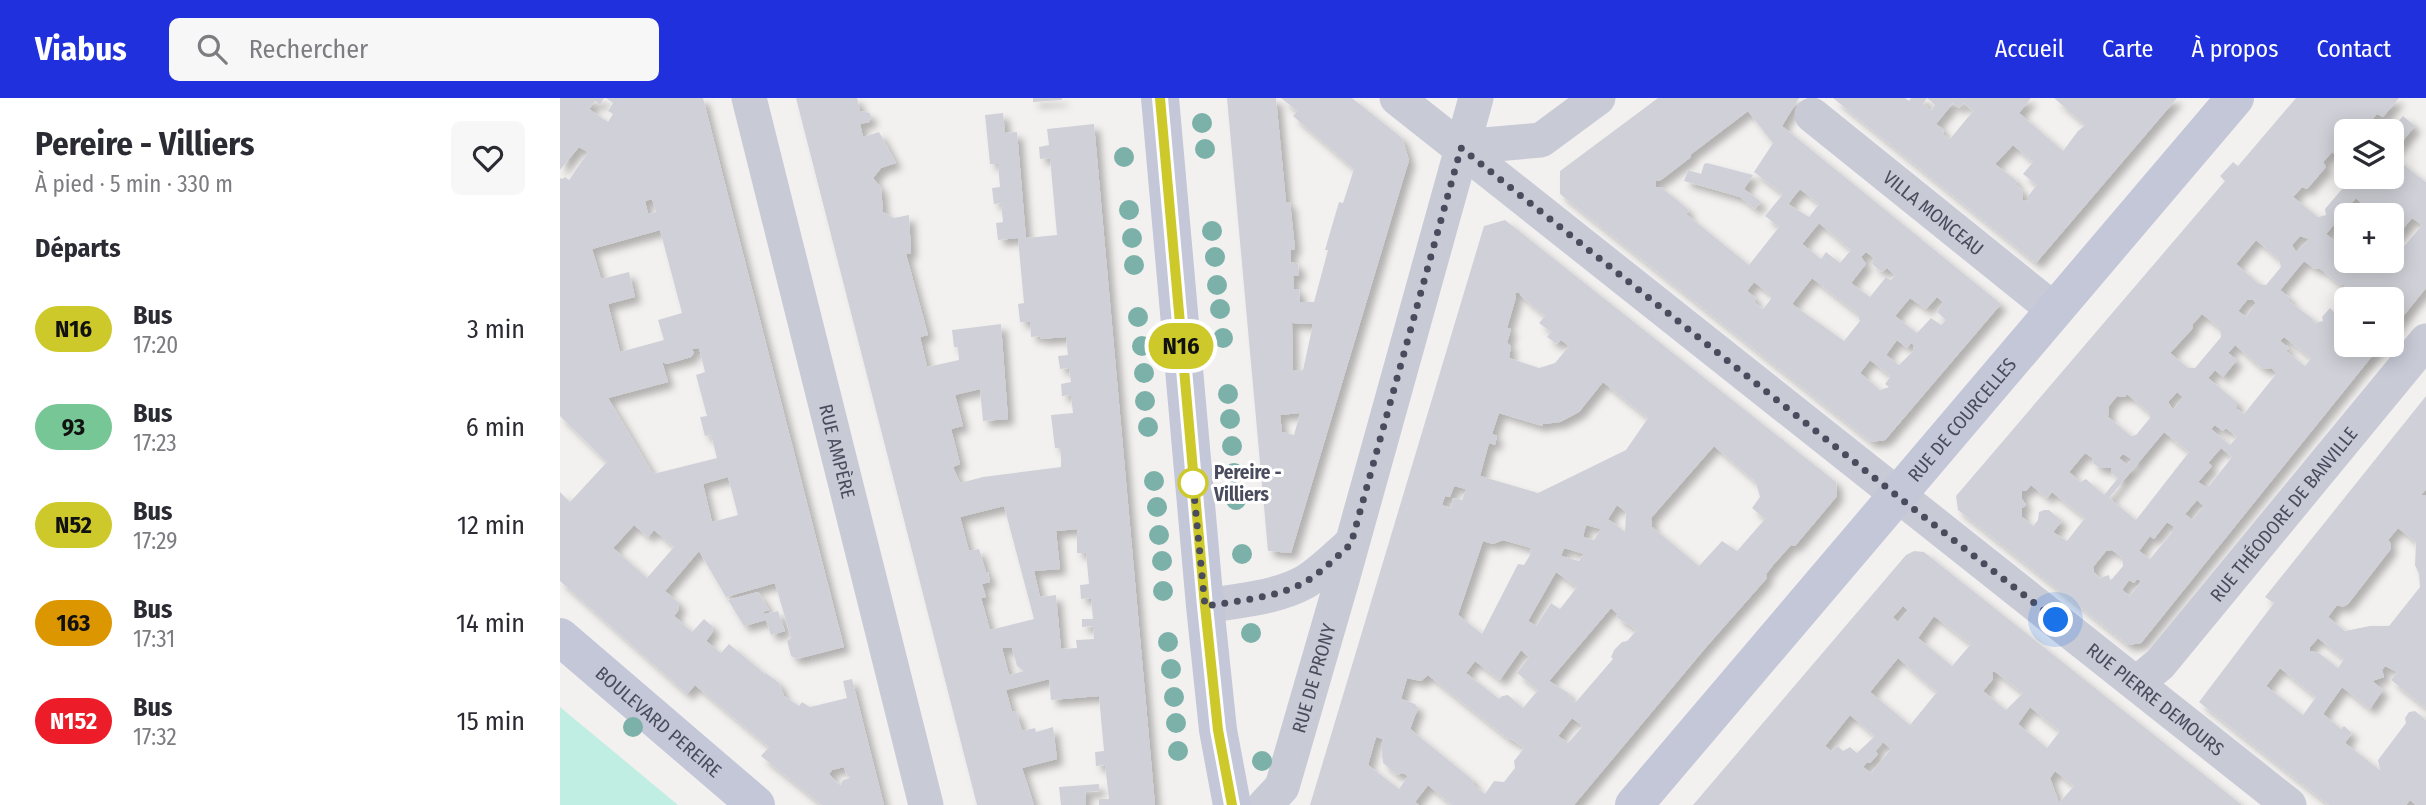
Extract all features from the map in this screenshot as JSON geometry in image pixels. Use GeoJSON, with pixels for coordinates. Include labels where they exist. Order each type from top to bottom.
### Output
{"type":"FeatureCollection","features":[{"type":"Feature","properties":{"kind":"main road"},"geometry":{"type":"LineString","coordinates":[[1160,98],[1205,606],[1218,730],[1232,805]]}},
{"type":"Feature","properties":{"kind":"main road","name":"RUE DE COURCELLES"},"geometry":{"type":"LineString","coordinates":[[1634,805],[2235,98]]}},
{"type":"Feature","properties":{"kind":"main road","name":"BOULEVARD PEREIRE"},"geometry":{"type":"LineString","coordinates":[[560,638],[756,805]]}},
{"type":"Feature","properties":{"kind":"main road"},"geometry":{"type":"LineString","coordinates":[[1217,805],[1218,730]]}},
{"type":"Feature","properties":{"kind":"street","name":"RUE AMPÈRE"},"geometry":{"type":"LineString","coordinates":[[749,98],[926,805]]}},
{"type":"Feature","properties":{"kind":"street","name":"RUE PIERRE DEMOURS"},"geometry":{"type":"LineString","coordinates":[[1397,98],[2289,805]]}},
{"type":"Feature","properties":{"kind":"street","name":"RUE DE PRONY"},"geometry":{"type":"LineString","coordinates":[[1265,805],[1282,787],[1476,98]]}},
{"type":"Feature","properties":{"kind":"street"},"geometry":{"type":"LineString","coordinates":[[1461,148],[1541,140],[1598,98]]}},
{"type":"Feature","properties":{"kind":"street","name":"VILLA MONCEAU"},"geometry":{"type":"LineString","coordinates":[[1812,115],[2053,309]]}},
{"type":"Feature","properties":{"kind":"street","name":"RUE THÉODORE DE BANVILLE"},"geometry":{"type":"LineString","coordinates":[[2137,683],[2160,664],[2426,341]]}},
{"type":"Feature","properties":{"kind":"street"},"geometry":{"type":"LineString","coordinates":[[1205,606],[1250,599],[1304,583],[1351,544]]}},
{"type":"Feature","properties":{"kind":"green space"},"geometry":{"type":"Polygon","coordinates":[[[560,707],[678,805],[560,805],[560,707]]]}},
{"type":"Feature","properties":{"kind":"building"},"geometry":{"type":"Polygon","coordinates":[[[560,98],[604,98],[600,105],[595,101],[589,109],[608,122],[613,114],[608,111],[613,103],[606,98],[703,98],[844,647],[797,659],[791,656],[787,641],[791,638],[775,583],[726,597],[699,551],[665,591],[679,603],[674,616],[692,632],[704,619],[713,627],[706,641],[721,653],[729,644],[779,683],[784,696],[799,706],[802,702],[810,707],[847,698],[843,681],[852,679],[884,805],[822,805],[761,756],[769,747],[695,685],[687,694],[560,581],[560,492],[570,502],[607,462],[560,416],[560,178],[569,180],[588,152],[579,147],[560,170],[560,98]],[[652,199],[645,201],[648,214],[656,212],[652,199]],[[660,230],[592,249],[601,279],[629,272],[635,297],[608,304],[620,352],[664,340],[658,320],[682,313],[660,230]],[[699,348],[692,349],[694,353],[691,357],[667,364],[662,362],[668,382],[608,398],[653,474],[717,458],[711,435],[705,436],[700,417],[707,416],[696,375],[705,372],[699,348]],[[728,477],[703,484],[712,522],[738,515],[728,477]],[[634,525],[613,548],[647,578],[674,547],[654,530],[648,537],[634,525]],[[844,767],[832,770],[829,774],[840,786],[843,780],[850,778],[844,767]]]}},
{"type":"Feature","properties":{"kind":"building"},"geometry":{"type":"Polygon","coordinates":[[[796,98],[857,98],[860,111],[870,113],[871,118],[869,122],[860,124],[863,137],[879,132],[896,163],[881,168],[873,178],[881,188],[883,212],[894,218],[909,215],[911,253],[906,254],[928,335],[920,337],[927,367],[959,360],[952,330],[1001,324],[1008,419],[983,421],[980,389],[955,395],[963,426],[951,429],[960,464],[953,467],[960,483],[983,477],[1061,467],[1061,448],[1055,448],[1051,415],[1073,413],[1071,395],[1062,396],[1061,384],[1071,382],[1069,368],[1060,369],[1058,356],[1068,355],[1066,337],[1031,337],[1030,322],[1020,322],[1018,304],[1024,303],[1018,238],[998,240],[996,223],[1003,222],[1001,203],[994,204],[992,188],[1000,187],[998,164],[990,164],[985,115],[1003,113],[1005,133],[1017,132],[1026,238],[1057,235],[1050,158],[1040,159],[1039,147],[1049,145],[1047,129],[1094,124],[1155,805],[1099,805],[1099,799],[1109,799],[1105,765],[1096,766],[1095,752],[1104,751],[1099,696],[1051,700],[1049,679],[1006,690],[1012,712],[1016,711],[1022,731],[1035,728],[1036,732],[1053,727],[1057,759],[1022,768],[1034,805],[977,805],[796,98]],[[1004,506],[960,517],[969,551],[979,549],[988,572],[990,582],[982,584],[986,597],[981,598],[990,630],[1034,619],[1004,506]],[[1077,529],[1056,531],[1060,569],[1034,571],[1040,597],[1056,595],[1061,649],[1077,648],[1076,640],[1094,639],[1093,626],[1082,627],[1082,619],[1093,619],[1091,598],[1081,599],[1080,585],[1089,584],[1086,553],[1077,553],[1077,529]],[[1002,648],[1009,675],[1024,671],[1017,666],[1012,648],[1002,648]]]}},
{"type":"Feature","properties":{"kind":"building"},"geometry":{"type":"Polygon","coordinates":[[[1033,98],[1062,98],[1062,100],[1033,102],[1033,98]]]}},
{"type":"Feature","properties":{"kind":"building"},"geometry":{"type":"Polygon","coordinates":[[[1227,98],[1276,98],[1286,202],[1290,202],[1295,249],[1291,250],[1291,262],[1298,264],[1299,276],[1293,276],[1294,289],[1299,289],[1300,302],[1314,302],[1339,202],[1343,203],[1354,169],[1293,116],[1297,111],[1281,98],[1352,98],[1402,138],[1409,160],[1291,553],[1268,551],[1227,98]],[[1292,323],[1293,371],[1303,370],[1313,324],[1292,323]],[[1300,413],[1280,415],[1282,432],[1294,435],[1300,413]]]}},
{"type":"Feature","properties":{"kind":"building"},"geometry":{"type":"Polygon","coordinates":[[[1658,98],[1799,98],[1782,126],[2001,304],[1885,440],[1871,442],[1560,194],[1560,171],[1658,98]],[[1748,111],[1690,155],[1691,157],[1656,181],[1656,187],[1661,187],[1689,210],[1686,214],[1749,265],[1779,227],[1765,216],[1783,194],[1754,172],[1773,143],[1748,111]],[[1800,189],[1788,204],[1809,217],[1819,204],[1800,189]],[[1819,223],[1802,244],[1821,259],[1826,252],[1840,263],[1851,250],[1819,223]],[[1866,252],[1861,257],[1866,264],[1851,283],[1870,297],[1886,277],[1891,280],[1895,275],[1887,268],[1882,272],[1873,265],[1874,258],[1866,252]],[[1812,278],[1792,304],[1844,341],[1860,321],[1857,313],[1812,278]],[[1754,282],[1747,291],[1756,298],[1754,302],[1763,309],[1771,295],[1754,282]],[[1937,297],[1926,309],[1910,298],[1895,316],[1917,333],[1931,318],[1941,325],[1946,320],[1937,312],[1943,302],[1937,297]],[[1897,340],[1886,355],[1899,365],[1913,351],[1914,345],[1911,343],[1907,348],[1897,340]],[[1870,360],[1860,373],[1880,390],[1889,387],[1885,384],[1891,376],[1870,360]]]}},
{"type":"Feature","properties":{"kind":"building"},"geometry":{"type":"Polygon","coordinates":[[[1833,98],[1905,98],[1909,101],[1911,98],[1927,98],[2031,98],[2019,113],[2063,151],[2085,125],[2054,98],[2177,98],[2036,263],[1833,98]],[[1927,98],[1923,104],[1931,111],[1935,105],[1927,98]],[[1953,103],[1936,124],[1950,139],[1973,111],[1964,103],[1959,108],[1953,103]],[[2013,145],[1995,164],[2017,181],[2015,184],[2023,191],[2022,200],[2027,200],[2028,203],[2028,196],[2037,185],[2023,174],[2033,162],[2013,145]]]}},
{"type":"Feature","properties":{"kind":"building"},"geometry":{"type":"Polygon","coordinates":[[[2296,98],[2399,98],[2383,117],[2377,114],[2372,119],[2334,119],[2334,154],[2332,152],[2323,162],[2326,167],[2307,189],[2302,187],[2293,197],[2318,217],[2326,215],[2325,209],[2342,189],[2404,189],[2404,165],[2426,182],[2426,288],[2404,315],[2404,287],[2344,287],[2319,268],[2315,269],[2304,261],[2280,290],[2290,298],[2290,302],[2313,319],[2314,323],[2323,321],[2322,317],[2330,308],[2334,312],[2334,357],[2371,357],[2141,643],[2128,645],[1958,510],[1956,496],[2225,181],[2220,176],[2233,162],[2238,166],[2296,98]],[[2300,236],[2292,245],[2296,252],[2309,239],[2300,236]],[[2256,240],[2236,264],[2259,284],[2266,285],[2281,267],[2279,259],[2256,240]],[[2247,300],[2238,311],[2246,317],[2256,303],[2247,300]],[[2202,314],[2192,325],[2193,328],[2170,353],[2188,368],[2195,368],[2221,337],[2220,328],[2202,314]],[[2284,337],[2280,341],[2289,348],[2286,351],[2305,366],[2311,358],[2284,337]],[[2235,345],[2228,353],[2237,360],[2223,377],[2215,370],[2208,378],[2237,402],[2237,409],[2244,414],[2277,373],[2271,368],[2263,369],[2235,345]],[[2177,392],[2168,402],[2173,410],[2183,397],[2177,392]],[[2127,394],[2125,397],[2117,396],[2109,406],[2108,417],[2131,436],[2136,435],[2150,418],[2150,413],[2127,394]],[[2215,425],[2211,429],[2230,445],[2237,437],[2226,428],[2223,431],[2215,425]],[[2164,432],[2109,498],[2136,520],[2189,452],[2164,432]],[[2221,448],[2208,463],[2212,466],[2198,482],[2209,486],[2232,457],[2221,448]],[[2085,453],[2069,472],[2080,482],[2086,479],[2104,495],[2118,478],[2111,473],[2111,468],[2099,468],[2092,462],[2094,459],[2085,453]],[[2123,454],[2119,458],[2127,465],[2132,459],[2123,454]],[[2031,485],[2026,491],[2022,491],[2022,499],[2026,505],[2022,508],[2022,517],[2033,526],[2038,520],[2039,512],[2049,510],[2062,521],[2053,532],[2067,541],[2085,518],[2052,492],[2047,498],[2031,485]],[[2197,500],[2185,514],[2192,520],[2204,506],[2197,500]],[[2167,522],[2154,539],[2150,536],[2139,551],[2150,559],[2173,531],[2173,526],[2167,522]],[[2112,550],[2106,551],[2093,567],[2100,578],[2109,575],[2110,580],[2123,566],[2123,558],[2112,550]],[[2137,579],[2134,583],[2129,580],[2122,590],[2130,596],[2141,581],[2137,579]]]}},
{"type":"Feature","properties":{"kind":"building"},"geometry":{"type":"Polygon","coordinates":[[[2403,116],[2415,126],[2404,139],[2404,119],[2400,119],[2403,116]]]}},
{"type":"Feature","properties":{"kind":"building"},"geometry":{"type":"Polygon","coordinates":[[[1704,164],[1753,175],[1744,189],[1761,202],[1755,209],[1740,197],[1684,181],[1688,170],[1701,174],[1704,164]]]}},
{"type":"Feature","properties":{"kind":"building"},"geometry":{"type":"Polygon","coordinates":[[[1505,220],[1836,482],[1837,496],[1795,546],[1791,545],[1774,564],[1766,574],[1767,578],[1574,805],[1452,805],[1428,785],[1415,802],[1419,805],[1310,805],[1484,226],[1505,220]],[[1519,292],[1515,293],[1507,328],[1511,329],[1507,343],[1511,346],[1509,358],[1539,368],[1555,363],[1569,346],[1561,340],[1557,344],[1547,337],[1551,332],[1539,323],[1545,316],[1519,292]],[[1603,382],[1579,412],[1560,422],[1542,426],[1499,413],[1492,434],[1497,436],[1495,445],[1489,443],[1480,476],[1538,493],[1626,450],[1648,418],[1603,382]],[[1714,446],[1651,518],[1652,527],[1699,566],[1722,541],[1737,551],[1765,519],[1752,508],[1760,497],[1756,482],[1714,446]],[[1454,486],[1450,497],[1445,496],[1442,505],[1451,508],[1453,498],[1462,500],[1466,489],[1454,486]],[[1617,505],[1608,519],[1625,532],[1626,512],[1617,505]],[[1586,525],[1583,537],[1594,540],[1601,529],[1586,525]],[[1503,540],[1493,544],[1483,541],[1458,615],[1482,634],[1518,564],[1524,565],[1531,548],[1503,540]],[[1564,548],[1561,556],[1579,561],[1584,554],[1564,548]],[[1556,572],[1528,621],[1536,626],[1551,603],[1560,609],[1577,587],[1556,572]],[[1611,608],[1549,681],[1570,694],[1568,696],[1575,703],[1613,659],[1611,657],[1614,650],[1637,630],[1616,617],[1618,614],[1611,608]],[[1521,650],[1500,680],[1475,661],[1466,673],[1499,699],[1508,695],[1523,708],[1538,690],[1517,673],[1529,657],[1521,650]],[[1428,675],[1421,681],[1407,678],[1401,699],[1415,704],[1418,708],[1410,729],[1474,781],[1472,784],[1485,794],[1494,781],[1504,782],[1515,768],[1514,761],[1524,748],[1510,740],[1428,675]],[[1572,718],[1558,736],[1568,743],[1583,726],[1572,718]],[[1376,737],[1368,765],[1399,789],[1408,776],[1403,773],[1397,775],[1383,763],[1383,739],[1376,737]]]}},
{"type":"Feature","properties":{"kind":"building"},"geometry":{"type":"Polygon","coordinates":[[[2426,396],[2426,489],[2421,495],[2426,496],[2426,708],[2391,680],[2397,672],[2385,666],[2382,670],[2384,677],[2372,681],[2383,690],[2370,709],[2342,687],[2323,714],[2341,729],[2344,726],[2352,733],[2345,743],[2380,770],[2378,760],[2406,723],[2405,718],[2409,712],[2415,711],[2426,720],[2426,805],[2416,805],[2410,800],[2406,805],[2329,805],[2199,702],[2274,603],[2265,597],[2426,396]],[[2398,528],[2388,540],[2391,544],[2390,550],[2348,604],[2343,607],[2337,605],[2328,617],[2345,631],[2370,626],[2389,626],[2420,587],[2415,565],[2416,542],[2398,528]],[[2318,638],[2310,651],[2319,653],[2338,668],[2344,659],[2318,638]],[[2280,668],[2266,686],[2303,715],[2316,697],[2280,668]]]}},
{"type":"Feature","properties":{"kind":"building"},"geometry":{"type":"Polygon","coordinates":[[[1914,551],[1924,552],[2242,805],[1693,805],[1906,555],[1914,551]],[[1903,606],[1893,617],[1898,622],[1908,610],[1903,606]],[[1934,616],[1918,638],[1952,666],[1971,644],[1934,616]],[[1898,658],[1870,692],[1910,725],[1937,692],[1898,658]],[[1994,671],[1993,679],[1983,691],[2006,710],[2023,693],[1994,671]],[[2030,707],[2018,724],[2047,748],[2060,731],[2030,707]],[[1850,715],[1825,746],[1831,751],[1838,746],[1843,751],[1850,747],[1857,753],[1875,736],[1850,715]],[[1883,742],[1875,751],[1878,754],[1863,767],[1871,773],[1891,749],[1883,742]],[[2055,771],[2050,778],[2059,803],[2074,786],[2055,771]]]}},
{"type":"Feature","properties":{"kind":"building"},"geometry":{"type":"Polygon","coordinates":[[[758,592],[769,610],[763,612],[765,614],[778,611],[785,631],[771,635],[766,620],[744,626],[728,600],[758,592]]]}},
{"type":"Feature","properties":{"kind":"building"},"geometry":{"type":"Polygon","coordinates":[[[1099,784],[1099,791],[1085,792],[1086,805],[1061,805],[1059,787],[1099,784]]]}},
{"type":"Feature","properties":{"kind":"bus line","name":"N16"},"geometry":{"type":"LineString","coordinates":[[1160,98],[1205,606],[1218,730],[1232,805]]}},
{"type":"Feature","properties":{"kind":"place","name":"Pereire - Villiers"},"geometry":{"type":"Point","coordinates":[1193,483]}},
{"type":"Feature","properties":{"kind":"route"},"geometry":{"type":"LineString","coordinates":[[1193,483],[1192,473],[1205,606],[1250,599],[1304,583],[1351,544],[1461,148],[2056,620]]}}]}
